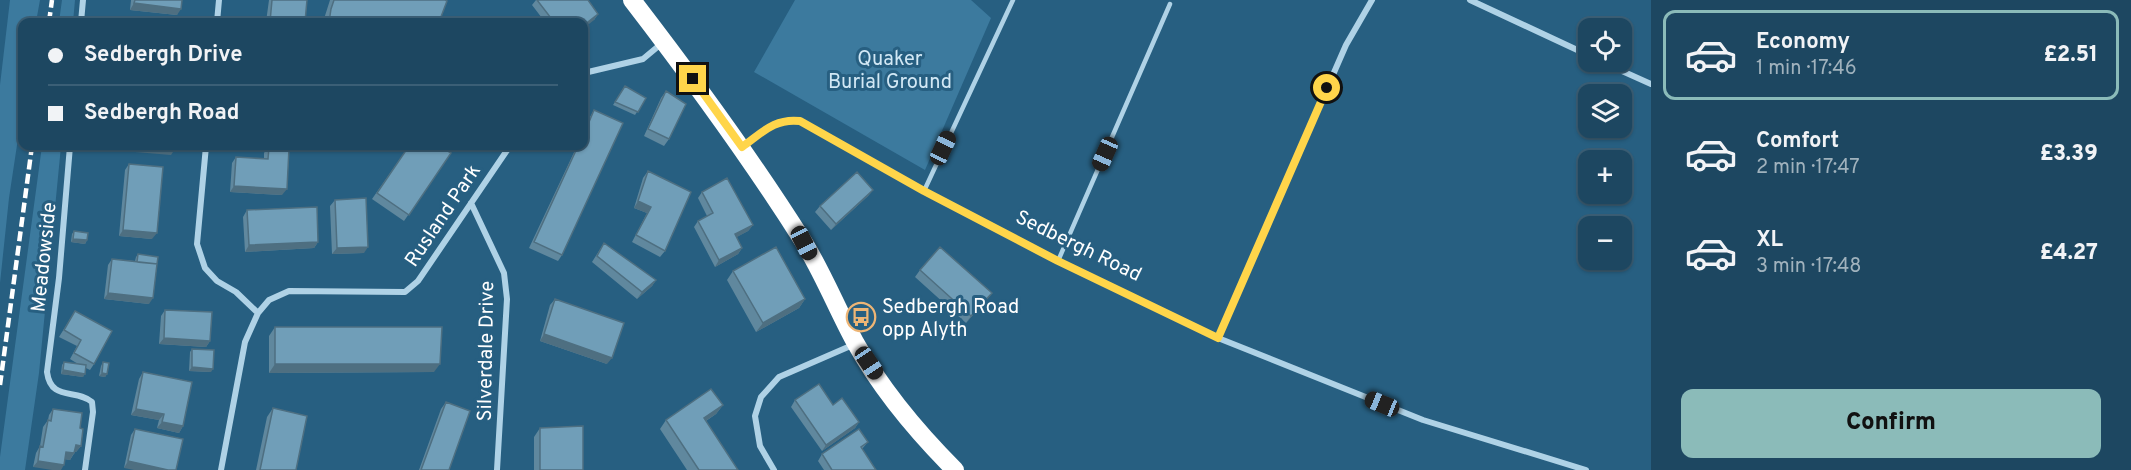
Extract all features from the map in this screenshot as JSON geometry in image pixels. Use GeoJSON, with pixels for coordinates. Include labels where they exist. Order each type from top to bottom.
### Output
{"type":"FeatureCollection","features":[{"type":"Feature","properties":{"kind":"highway"},"geometry":{"type":"LineString","coordinates":[[632,0],[742,147],[804,243],[856,344],[895,403],[955,470]]}},
{"type":"Feature","properties":{"kind":"street"},"geometry":{"type":"LineString","coordinates":[[81,18],[83,0]]}},
{"type":"Feature","properties":{"kind":"street"},"geometry":{"type":"LineString","coordinates":[[218,18],[219,0]]}},
{"type":"Feature","properties":{"kind":"street"},"geometry":{"type":"LineString","coordinates":[[1218,338],[1346,45],[1372,0]]}},
{"type":"Feature","properties":{"kind":"street"},"geometry":{"type":"LineString","coordinates":[[1470,0],[1578,50]]}},
{"type":"Feature","properties":{"kind":"street"},"geometry":{"type":"LineString","coordinates":[[588,72],[643,58],[664,42]]}},
{"type":"Feature","properties":{"kind":"street"},"geometry":{"type":"LineString","coordinates":[[1624,72],[1651,84]]}},
{"type":"Feature","properties":{"kind":"street","name":"Sedbergh Road"},"geometry":{"type":"LineString","coordinates":[[742,147],[774,124],[786,119],[800,121],[924,191],[1058,261],[1218,338],[1423,420],[1586,470]]}},
{"type":"Feature","properties":{"kind":"street","name":"Meadowside"},"geometry":{"type":"LineString","coordinates":[[70,150],[59,278],[47,372],[48,382],[54,388],[65,394],[87,398],[92,402],[93,412],[85,470]]}},
{"type":"Feature","properties":{"kind":"street"},"geometry":{"type":"LineString","coordinates":[[206,150],[197,244],[205,268],[217,281],[236,292],[258,313]]}},
{"type":"Feature","properties":{"kind":"street","name":"Rusland Park"},"geometry":{"type":"LineString","coordinates":[[221,470],[245,342],[258,313],[269,300],[288,291],[405,292],[418,281],[507,150]]}},
{"type":"Feature","properties":{"kind":"street","name":"Silverdale Drive"},"geometry":{"type":"LineString","coordinates":[[471,203],[504,273],[507,299],[497,470]]}},
{"type":"Feature","properties":{"kind":"street"},"geometry":{"type":"LineString","coordinates":[[774,470],[760,446],[755,416],[761,397],[779,377],[856,344]]}},
{"type":"Feature","properties":{"kind":"lane"},"geometry":{"type":"LineString","coordinates":[[924,191],[1013,0]]}},
{"type":"Feature","properties":{"kind":"lane"},"geometry":{"type":"LineString","coordinates":[[1058,261],[1170,4]]}},
{"type":"Feature","properties":{"kind":"green space"},"geometry":{"type":"Polygon","coordinates":[[[10,0],[40,0],[37,18],[18,18],[18,138],[0,283],[0,85],[10,0]]]}},
{"type":"Feature","properties":{"kind":"green space"},"geometry":{"type":"Polygon","coordinates":[[[62,0],[75,0],[73,18],[60,18],[62,0]]]}},
{"type":"Feature","properties":{"kind":"green space","name":"Quaker Burial Ground"},"geometry":{"type":"Polygon","coordinates":[[[795,0],[971,0],[991,18],[925,170],[754,72],[795,0]]]}},
{"type":"Feature","properties":{"kind":"green space"},"geometry":{"type":"Polygon","coordinates":[[[41,150],[61,150],[39,373],[25,470],[0,470],[41,150]]]}},
{"type":"Feature","properties":{"kind":"building"},"geometry":{"type":"Polygon","coordinates":[[[135,0],[182,0],[181,9],[134,3],[135,0]]]}},
{"type":"Feature","properties":{"kind":"building"},"geometry":{"type":"Polygon","coordinates":[[[272,0],[307,0],[305,18],[270,18],[272,0]]]}},
{"type":"Feature","properties":{"kind":"building"},"geometry":{"type":"Polygon","coordinates":[[[334,0],[447,1],[441,18],[330,18],[334,0]]]}},
{"type":"Feature","properties":{"kind":"building"},"geometry":{"type":"Polygon","coordinates":[[[537,0],[588,0],[598,14],[588,22],[588,18],[551,18],[537,0]]]}},
{"type":"Feature","properties":{"kind":"building"},"geometry":{"type":"Polygon","coordinates":[[[625,86],[646,98],[638,112],[615,102],[625,86]]]}},
{"type":"Feature","properties":{"kind":"building"},"geometry":{"type":"Polygon","coordinates":[[[666,91],[686,104],[669,139],[648,129],[666,91]]]}},
{"type":"Feature","properties":{"kind":"building"},"geometry":{"type":"Polygon","coordinates":[[[594,110],[623,123],[562,255],[534,242],[576,150],[588,150],[588,124],[594,110]]]}},
{"type":"Feature","properties":{"kind":"building"},"geometry":{"type":"Polygon","coordinates":[[[269,150],[289,150],[287,189],[234,186],[236,157],[268,159],[269,150]]]}},
{"type":"Feature","properties":{"kind":"building"},"geometry":{"type":"Polygon","coordinates":[[[406,150],[446,150],[451,153],[409,215],[377,193],[406,150]]]}},
{"type":"Feature","properties":{"kind":"building"},"geometry":{"type":"Polygon","coordinates":[[[129,164],[163,167],[157,233],[123,230],[129,164]]]}},
{"type":"Feature","properties":{"kind":"building"},"geometry":{"type":"Polygon","coordinates":[[[648,171],[691,192],[665,251],[636,235],[651,207],[638,201],[648,171]]]}},
{"type":"Feature","properties":{"kind":"building"},"geometry":{"type":"Polygon","coordinates":[[[857,172],[873,190],[836,224],[820,206],[857,172]]]}},
{"type":"Feature","properties":{"kind":"building"},"geometry":{"type":"Polygon","coordinates":[[[727,178],[753,225],[735,234],[742,248],[719,260],[698,221],[713,213],[702,192],[727,178]]]}},
{"type":"Feature","properties":{"kind":"building"},"geometry":{"type":"Polygon","coordinates":[[[366,198],[368,247],[337,248],[335,200],[366,198]]]}},
{"type":"Feature","properties":{"kind":"building"},"geometry":{"type":"Polygon","coordinates":[[[317,207],[318,242],[249,245],[247,210],[317,207]]]}},
{"type":"Feature","properties":{"kind":"building"},"geometry":{"type":"Polygon","coordinates":[[[74,231],[88,233],[87,240],[73,239],[74,231]]]}},
{"type":"Feature","properties":{"kind":"building"},"geometry":{"type":"Polygon","coordinates":[[[604,243],[656,280],[642,292],[597,256],[604,243]]]}},
{"type":"Feature","properties":{"kind":"building"},"geometry":{"type":"Polygon","coordinates":[[[776,247],[805,299],[763,323],[733,271],[776,247]]]}},
{"type":"Feature","properties":{"kind":"building"},"geometry":{"type":"Polygon","coordinates":[[[940,247],[992,293],[971,316],[920,270],[940,247]]]}},
{"type":"Feature","properties":{"kind":"building"},"geometry":{"type":"Polygon","coordinates":[[[138,254],[158,257],[157,264],[137,262],[138,254]]]}},
{"type":"Feature","properties":{"kind":"building"},"geometry":{"type":"Polygon","coordinates":[[[112,259],[157,264],[153,298],[108,293],[112,259]]]}},
{"type":"Feature","properties":{"kind":"building"},"geometry":{"type":"Polygon","coordinates":[[[555,299],[624,323],[612,358],[544,334],[555,299]]]}},
{"type":"Feature","properties":{"kind":"building"},"geometry":{"type":"Polygon","coordinates":[[[165,310],[212,312],[210,341],[164,338],[165,310]]]}},
{"type":"Feature","properties":{"kind":"building"},"geometry":{"type":"Polygon","coordinates":[[[75,311],[112,331],[94,364],[74,353],[81,340],[64,330],[75,311]]]}},
{"type":"Feature","properties":{"kind":"building"},"geometry":{"type":"Polygon","coordinates":[[[275,327],[442,327],[440,364],[275,364],[275,327]]]}},
{"type":"Feature","properties":{"kind":"building"},"geometry":{"type":"Polygon","coordinates":[[[192,349],[214,350],[213,369],[192,367],[192,349]]]}},
{"type":"Feature","properties":{"kind":"building"},"geometry":{"type":"Polygon","coordinates":[[[64,362],[86,365],[85,374],[63,370],[64,362]]]}},
{"type":"Feature","properties":{"kind":"building"},"geometry":{"type":"Polygon","coordinates":[[[103,362],[109,363],[107,374],[102,373],[103,362]]]}},
{"type":"Feature","properties":{"kind":"building"},"geometry":{"type":"Polygon","coordinates":[[[143,372],[192,382],[183,426],[162,422],[164,414],[136,409],[143,372]]]}},
{"type":"Feature","properties":{"kind":"building"},"geometry":{"type":"Polygon","coordinates":[[[819,384],[833,405],[842,398],[859,422],[826,445],[795,400],[819,384]]]}},
{"type":"Feature","properties":{"kind":"building"},"geometry":{"type":"Polygon","coordinates":[[[711,389],[723,405],[704,418],[738,470],[699,470],[666,420],[711,389]]]}},
{"type":"Feature","properties":{"kind":"building"},"geometry":{"type":"Polygon","coordinates":[[[446,402],[470,411],[449,470],[421,470],[446,402]]]}},
{"type":"Feature","properties":{"kind":"building"},"geometry":{"type":"Polygon","coordinates":[[[273,408],[307,416],[296,470],[260,470],[273,408]]]}},
{"type":"Feature","properties":{"kind":"building"},"geometry":{"type":"Polygon","coordinates":[[[53,409],[82,413],[81,446],[76,445],[74,453],[66,452],[64,465],[38,461],[40,446],[43,447],[48,420],[51,421],[53,409]]]}},
{"type":"Feature","properties":{"kind":"building"},"geometry":{"type":"Polygon","coordinates":[[[583,426],[583,470],[540,470],[540,428],[583,426]]]}},
{"type":"Feature","properties":{"kind":"building"},"geometry":{"type":"Polygon","coordinates":[[[135,429],[183,439],[176,470],[128,461],[135,429]]]}},
{"type":"Feature","properties":{"kind":"building"},"geometry":{"type":"Polygon","coordinates":[[[859,429],[868,442],[861,447],[876,470],[832,470],[822,454],[859,429]]]}},
{"type":"Feature","properties":{"kind":"railway"},"geometry":{"type":"LineString","coordinates":[[50,18],[52,0]]}},
{"type":"Feature","properties":{"kind":"railway"},"geometry":{"type":"LineString","coordinates":[[0,385],[31,150]]}},
{"type":"Feature","properties":{"kind":"place","name":"Sedbergh Road opp Alyth"},"geometry":{"type":"Point","coordinates":[861,317]}},
{"type":"Feature","properties":{"kind":"route"},"geometry":{"type":"LineString","coordinates":[[693,79],[742,147],[774,124],[786,119],[800,121],[924,191],[1058,261],[1218,338],[1327,88]]}}]}
